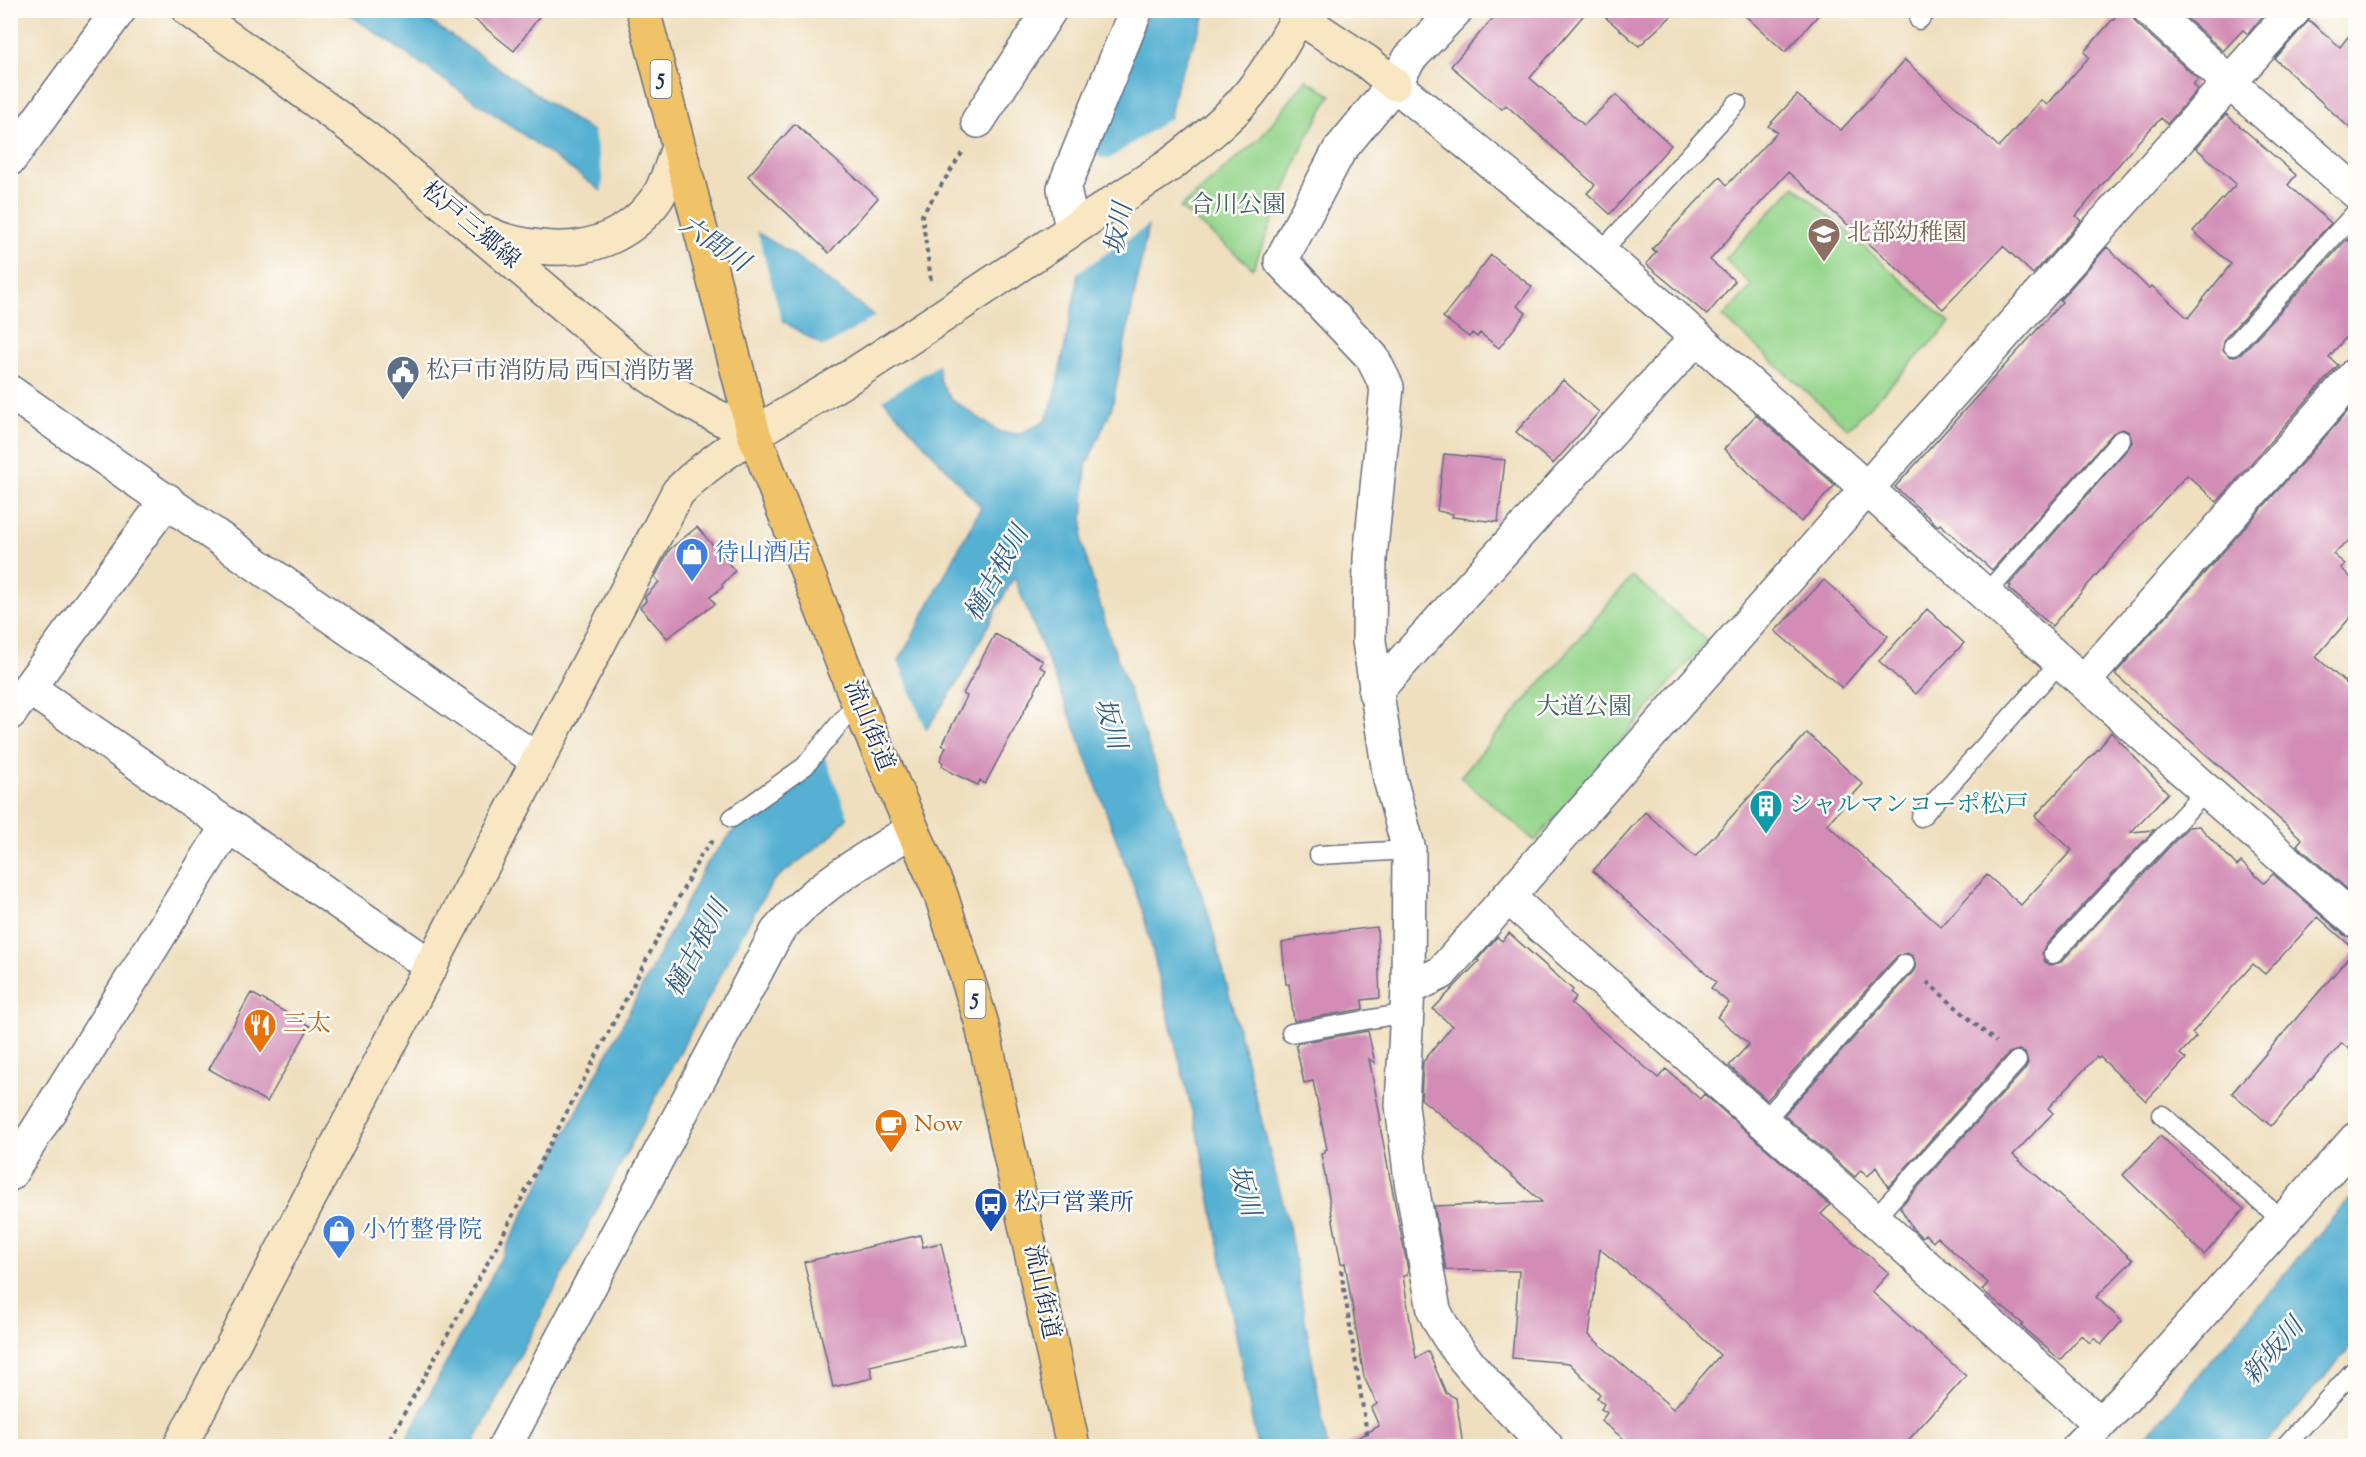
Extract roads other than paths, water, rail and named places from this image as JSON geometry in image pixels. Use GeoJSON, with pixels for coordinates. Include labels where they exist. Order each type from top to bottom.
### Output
{"type":"FeatureCollection","features":[{"type":"Feature","properties":{"kind":"main road","name":"流山街道"},"geometry":{"type":"LineString","coordinates":[[643,10],[754,434],[859,705],[941,895],[981,1021],[1073,1446]]}},
{"type":"Feature","properties":{"kind":"street"},"geometry":{"type":"LineString","coordinates":[[10,159],[119,10]]}},
{"type":"Feature","properties":{"kind":"street","name":"松戸三郷線"},"geometry":{"type":"LineString","coordinates":[[189,10],[366,138],[658,383],[704,412],[754,434]]}},
{"type":"Feature","properties":{"kind":"street"},"geometry":{"type":"LineString","coordinates":[[978,121],[1050,10]]}},
{"type":"Feature","properties":{"kind":"street"},"geometry":{"type":"LineString","coordinates":[[1076,226],[1064,188],[1136,10]]}},
{"type":"Feature","properties":{"kind":"street"},"geometry":{"type":"LineString","coordinates":[[1456,10],[1410,58],[1394,84],[1339,151],[1281,261],[1372,357],[1387,387],[1370,558],[1368,641],[1390,779],[1409,850],[1407,1001],[1402,1105],[1411,1181],[1434,1310],[1442,1328],[1457,1350],[1546,1446]]}},
{"type":"Feature","properties":{"kind":"street"},"geometry":{"type":"LineString","coordinates":[[2150,10],[2355,192]]}},
{"type":"Feature","properties":{"kind":"street"},"geometry":{"type":"LineString","coordinates":[[1407,1001],[1441,973],[1509,898],[1868,488],[2294,10]]}},
{"type":"Feature","properties":{"kind":"street"},"geometry":{"type":"LineString","coordinates":[[180,1446],[678,492],[721,455],[850,376],[1170,165],[1210,133],[1249,94],[1300,14],[1367,62],[1600,253],[1868,488],[2205,792],[2355,921]]}},
{"type":"Feature","properties":{"kind":"street"},"geometry":{"type":"LineString","coordinates":[[465,221],[496,238],[521,245],[558,249],[606,240],[637,221],[657,197],[678,147]]}},
{"type":"Feature","properties":{"kind":"street"},"geometry":{"type":"LineString","coordinates":[[1375,692],[1696,338]]}},
{"type":"Feature","properties":{"kind":"street"},"geometry":{"type":"LineString","coordinates":[[2072,671],[2355,374]]}},
{"type":"Feature","properties":{"kind":"street"},"geometry":{"type":"LineString","coordinates":[[10,392],[538,760]]}},
{"type":"Feature","properties":{"kind":"street"},"geometry":{"type":"LineString","coordinates":[[167,500],[20,701],[227,827],[431,966]]}},
{"type":"Feature","properties":{"kind":"street"},"geometry":{"type":"LineString","coordinates":[[10,1174],[227,827]]}},
{"type":"Feature","properties":{"kind":"street"},"geometry":{"type":"LineString","coordinates":[[505,1446],[777,932],[796,909],[848,870],[912,830]]}},
{"type":"Feature","properties":{"kind":"street"},"geometry":{"type":"LineString","coordinates":[[1509,898],[1874,1219],[2090,1435],[2355,1138]]}},
{"type":"Feature","properties":{"kind":"lane"},"geometry":{"type":"LineString","coordinates":[[1600,253],[1737,103]]}},
{"type":"Feature","properties":{"kind":"lane"},"geometry":{"type":"LineString","coordinates":[[2234,346],[2355,212]]}},
{"type":"Feature","properties":{"kind":"lane"},"geometry":{"type":"LineString","coordinates":[[1985,595],[2121,440]]}},
{"type":"Feature","properties":{"kind":"lane"},"geometry":{"type":"LineString","coordinates":[[1921,817],[2072,671]]}},
{"type":"Feature","properties":{"kind":"lane"},"geometry":{"type":"LineString","coordinates":[[732,818],[805,766],[859,705]]}},
{"type":"Feature","properties":{"kind":"lane"},"geometry":{"type":"LineString","coordinates":[[2053,954],[2205,792]]}},
{"type":"Feature","properties":{"kind":"lane"},"geometry":{"type":"LineString","coordinates":[[1319,855],[1409,850]]}},
{"type":"Feature","properties":{"kind":"lane"},"geometry":{"type":"LineString","coordinates":[[1763,1122],[1905,963]]}},
{"type":"Feature","properties":{"kind":"lane"},"geometry":{"type":"LineString","coordinates":[[1291,1033],[1407,1001]]}},
{"type":"Feature","properties":{"kind":"lane"},"geometry":{"type":"LineString","coordinates":[[1874,1219],[2017,1061]]}},
{"type":"Feature","properties":{"kind":"lane"},"geometry":{"type":"LineString","coordinates":[[2162,1115],[2282,1220]]}},
{"type":"Feature","properties":{"kind":"lane"},"geometry":{"type":"LineString","coordinates":[[2285,1446],[2355,1368]]}},
{"type":"Feature","properties":{"kind":"water"},"geometry":{"type":"Polygon","coordinates":[[[344,11],[415,11],[574,120],[794,255],[938,364],[940,381],[951,399],[1000,432],[1020,434],[1046,420],[1055,395],[1076,290],[1089,156],[1149,11],[1207,11],[1176,86],[1112,407],[1086,466],[1082,544],[1110,638],[1208,912],[1289,1227],[1327,1446],[1257,1446],[1201,1148],[1143,912],[1076,730],[1014,577],[958,682],[928,727],[828,839],[773,881],[748,923],[472,1446],[403,1446],[705,866],[735,829],[812,771],[898,663],[981,507],[884,400],[820,344],[781,320],[504,121],[344,11]]]}},
{"type":"Feature","properties":{"kind":"water","name":"新坂川"},"geometry":{"type":"Polygon","coordinates":[[[2355,1192],[2355,1343],[2263,1446],[2138,1446],[2355,1192]]]}},
{"type":"Feature","properties":{"kind":"place","name":"北部幼稚園"},"geometry":{"type":"Point","coordinates":[1824,263]}},
{"type":"Feature","properties":{"kind":"place","name":"松戸市消防局 西口消防署"},"geometry":{"type":"Point","coordinates":[403,401]}},
{"type":"Feature","properties":{"kind":"place","name":"待山酒店"},"geometry":{"type":"Point","coordinates":[692,583]}},
{"type":"Feature","properties":{"kind":"place","name":"シャルマンコーポ松戸"},"geometry":{"type":"Point","coordinates":[1766,835]}},
{"type":"Feature","properties":{"kind":"place","name":"三太"},"geometry":{"type":"Point","coordinates":[260,1054]}},
{"type":"Feature","properties":{"kind":"place","name":"Now"},"geometry":{"type":"Point","coordinates":[891,1154]}},
{"type":"Feature","properties":{"kind":"place","name":"松戸営業所"},"geometry":{"type":"Point","coordinates":[991,1233]}},
{"type":"Feature","properties":{"kind":"place","name":"小竹整骨院"},"geometry":{"type":"Point","coordinates":[339,1260]}},
{"type":"Feature","properties":{"kind":"park label","name":"合川公園"},"geometry":{"type":"Point","coordinates":[1238,206]}},
{"type":"Feature","properties":{"kind":"park label","name":"大道公園"},"geometry":{"type":"Point","coordinates":[1584,708]}},
{"type":"Feature","properties":{"kind":"water label","name":"坂川"},"geometry":{"type":"Point","coordinates":[1120,229]}},
{"type":"Feature","properties":{"kind":"water label","name":"六間川"},"geometry":{"type":"Point","coordinates":[713,245]}},
{"type":"Feature","properties":{"kind":"water label","name":"樋古根川"},"geometry":{"type":"Point","coordinates":[998,574]}},
{"type":"Feature","properties":{"kind":"water label","name":"坂川"},"geometry":{"type":"Point","coordinates":[1109,724]}},
{"type":"Feature","properties":{"kind":"water label","name":"樋古根川"},"geometry":{"type":"Point","coordinates":[698,949]}},
{"type":"Feature","properties":{"kind":"water label","name":"坂川"},"geometry":{"type":"Point","coordinates":[1243,1191]}}]}
